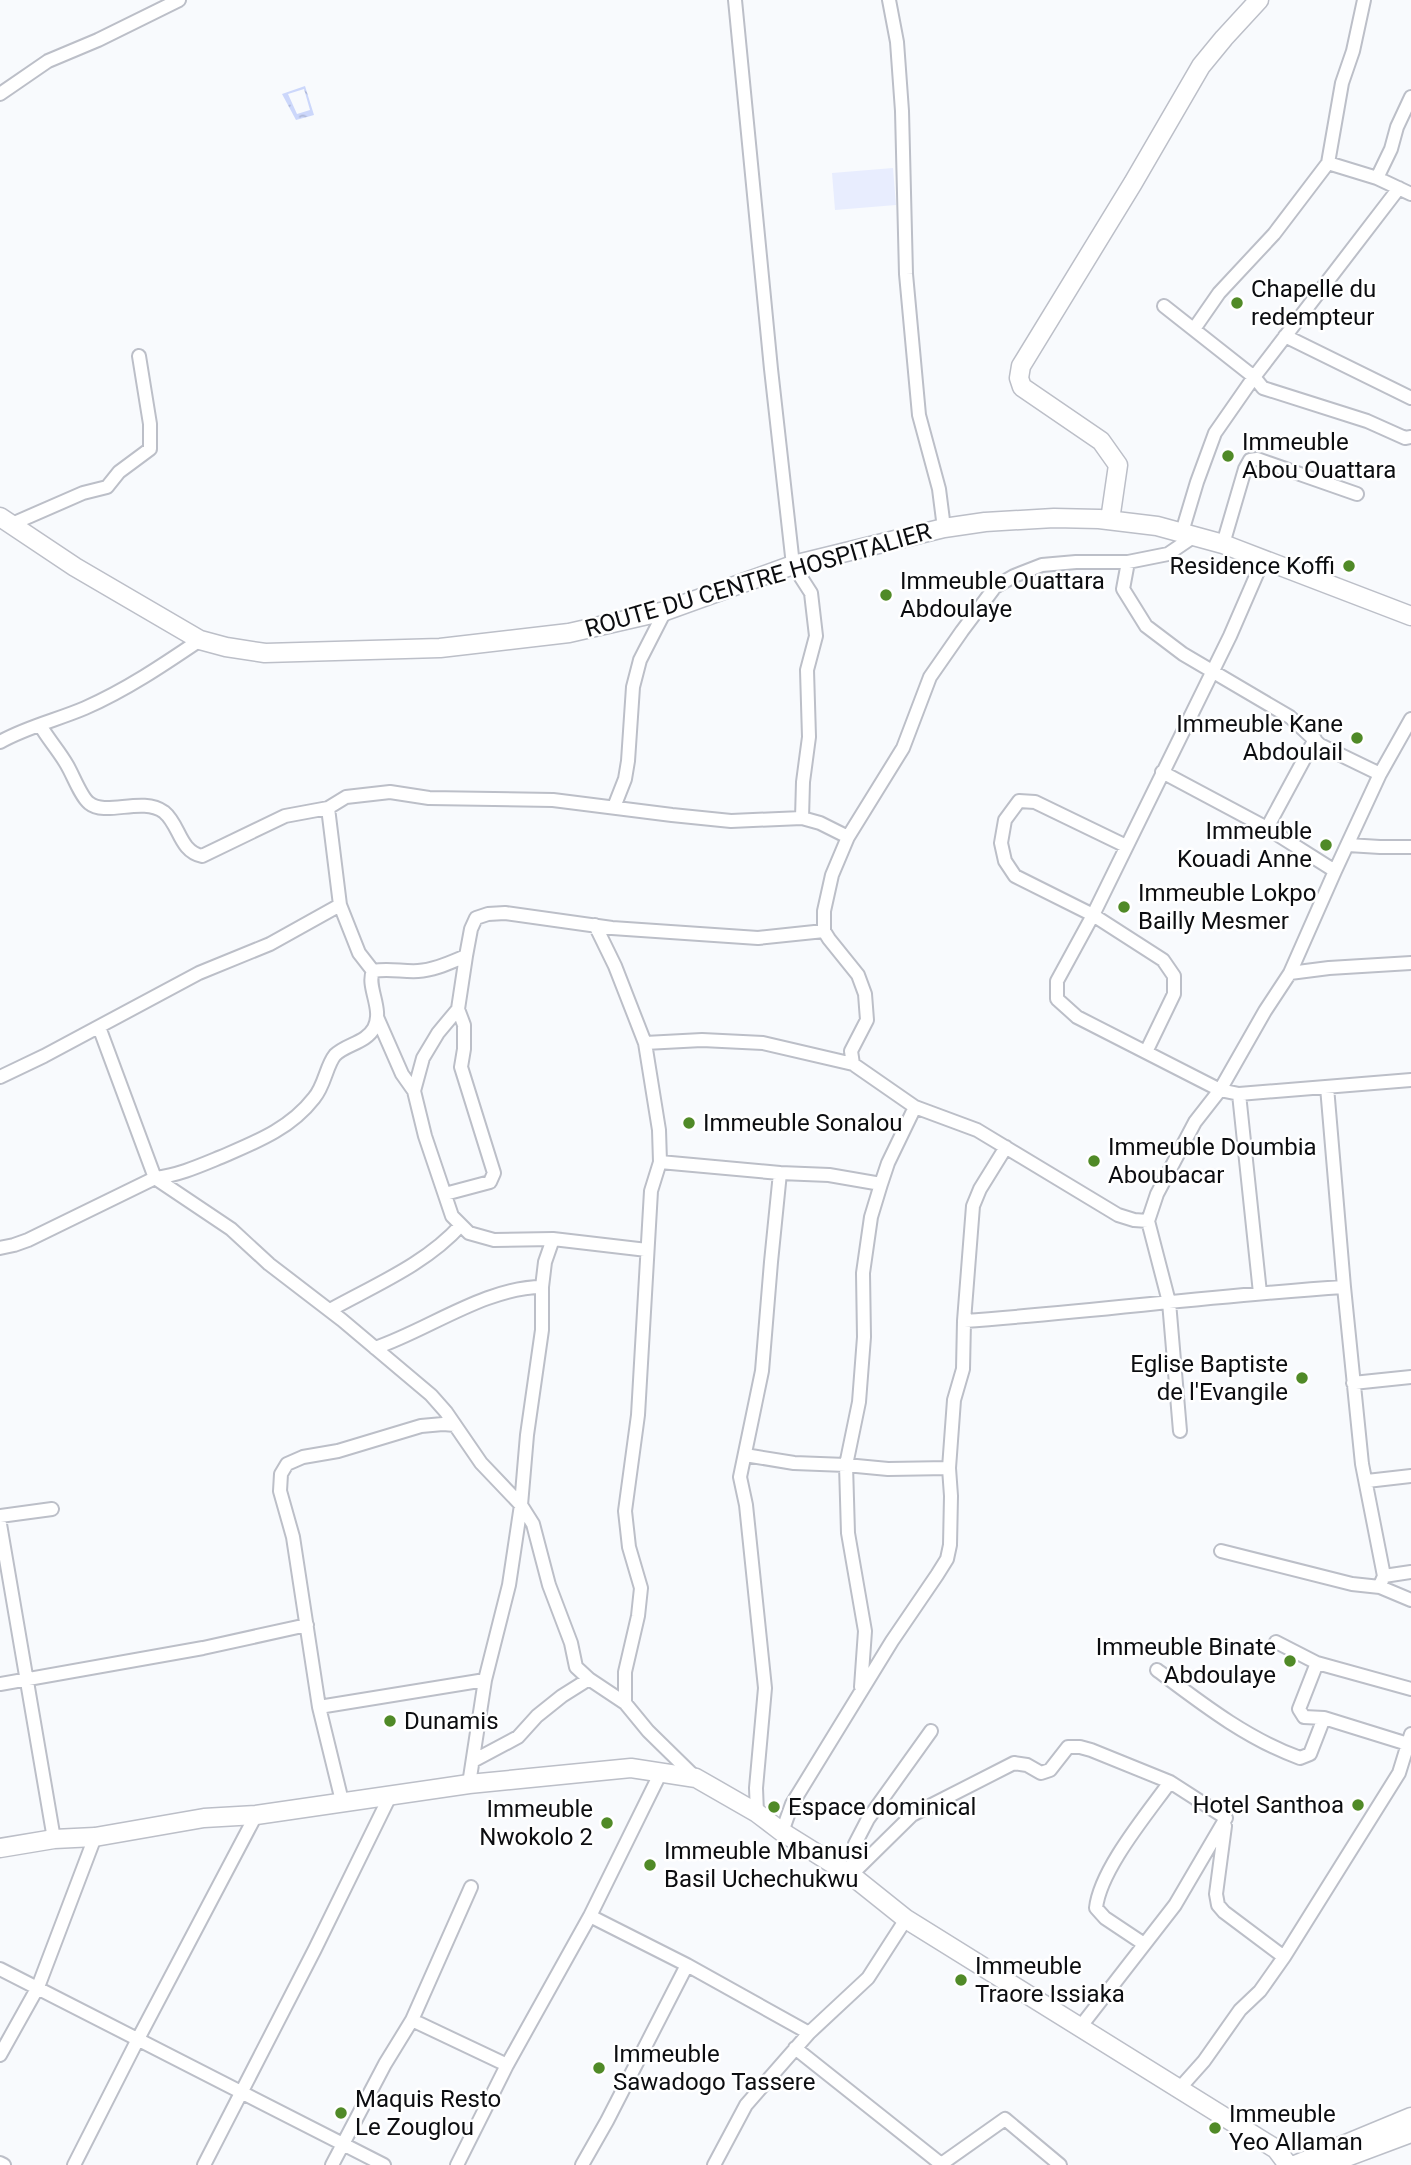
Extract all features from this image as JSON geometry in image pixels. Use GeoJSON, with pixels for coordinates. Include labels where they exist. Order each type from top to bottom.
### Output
{"type":"FeatureCollection","features":[{"type":"Feature","properties":{"kind":"street"},"geometry":{"type":"LineString","coordinates":[[0,94],[48,61],[98,40],[178,0]]}},
{"type":"Feature","properties":{"kind":"street"},"geometry":{"type":"LineString","coordinates":[[735,0],[769,355],[793,565],[811,593],[816,636],[807,670],[809,737],[803,782],[802,818]]}},
{"type":"Feature","properties":{"kind":"street"},"geometry":{"type":"LineString","coordinates":[[890,0],[897,42],[902,111],[906,274],[917,404],[939,489],[944,527]]}},
{"type":"Feature","properties":{"kind":"street"},"geometry":{"type":"LineString","coordinates":[[1110,520],[1118,465],[1101,441],[1022,387],[1019,378],[1021,366],[1201,66],[1259,0]]}},
{"type":"Feature","properties":{"kind":"street"},"geometry":{"type":"LineString","coordinates":[[1194,330],[1219,293],[1274,234],[1328,163],[1342,83],[1353,51],[1364,0]]}},
{"type":"Feature","properties":{"kind":"street"},"geometry":{"type":"LineString","coordinates":[[1377,178],[1411,97]]}},
{"type":"Feature","properties":{"kind":"street"},"geometry":{"type":"LineString","coordinates":[[853,1064],[851,1051],[867,1020],[865,994],[858,975],[824,931],[824,911],[832,875],[848,837],[903,748],[930,677],[995,587],[1014,576],[1042,565],[1128,562],[1168,554],[1187,535],[1197,481],[1215,433],[1285,336],[1405,191],[1377,178],[1328,163]]}},
{"type":"Feature","properties":{"kind":"street"},"geometry":{"type":"LineString","coordinates":[[1164,306],[1254,377],[1263,388],[1367,421],[1405,438],[1411,437]]}},
{"type":"Feature","properties":{"kind":"street"},"geometry":{"type":"LineString","coordinates":[[1285,336],[1411,398]]}},
{"type":"Feature","properties":{"kind":"street"},"geometry":{"type":"LineString","coordinates":[[6,520],[107,487],[119,471],[150,449],[150,424],[139,356]]}},
{"type":"Feature","properties":{"kind":"street"},"geometry":{"type":"LineString","coordinates":[[1223,544],[1250,460],[1257,459],[1357,494]]}},
{"type":"Feature","properties":{"kind":"street","name":"ROUTE DU CENTRE HOSPITALIER"},"geometry":{"type":"LineString","coordinates":[[6,520],[75,567],[200,640],[265,653],[440,648],[569,633],[665,611],[793,565],[944,527],[1054,518],[1110,520],[1223,544],[1411,617]]}},
{"type":"Feature","properties":{"kind":"street"},"geometry":{"type":"LineString","coordinates":[[1263,560],[1230,636],[1093,915],[1057,981],[1057,999],[1077,1017],[1220,1090],[1239,1094],[1411,1080]]}},
{"type":"Feature","properties":{"kind":"street"},"geometry":{"type":"LineString","coordinates":[[1128,562],[1123,589],[1146,626],[1183,654],[1290,717],[1320,745],[1380,774]]}},
{"type":"Feature","properties":{"kind":"street"},"geometry":{"type":"LineString","coordinates":[[614,807],[625,779],[633,687],[640,660],[665,611]]}},
{"type":"Feature","properties":{"kind":"street"},"geometry":{"type":"LineString","coordinates":[[0,742],[85,708],[140,679],[200,640]]}},
{"type":"Feature","properties":{"kind":"street"},"geometry":{"type":"LineString","coordinates":[[1180,1431],[1169,1302],[1148,1220],[1157,1194],[1195,1122],[1220,1090],[1290,973],[1380,774],[1411,719]]}},
{"type":"Feature","properties":{"kind":"street"},"geometry":{"type":"LineString","coordinates":[[40,725],[88,803],[97,807],[135,805],[156,808],[165,813],[186,847],[202,856],[285,817],[328,808],[346,797],[390,792],[429,798],[553,800],[731,821],[802,818],[820,823],[848,837]]}},
{"type":"Feature","properties":{"kind":"street"},"geometry":{"type":"LineString","coordinates":[[1266,828],[1315,739]]}},
{"type":"Feature","properties":{"kind":"street"},"geometry":{"type":"LineString","coordinates":[[1162,772],[1266,828],[1335,871]]}},
{"type":"Feature","properties":{"kind":"street"},"geometry":{"type":"LineString","coordinates":[[1126,846],[1035,802],[1019,802],[1005,820],[1001,842],[1005,861],[1015,876],[1093,915],[1163,960],[1174,976],[1174,994],[1146,1052]]}},
{"type":"Feature","properties":{"kind":"street"},"geometry":{"type":"LineString","coordinates":[[328,808],[340,905],[359,953],[373,971]]}},
{"type":"Feature","properties":{"kind":"street"},"geometry":{"type":"LineString","coordinates":[[1348,845],[1411,847]]}},
{"type":"Feature","properties":{"kind":"street"},"geometry":{"type":"LineString","coordinates":[[0,1077],[199,972],[270,944],[340,905]]}},
{"type":"Feature","properties":{"kind":"street"},"geometry":{"type":"LineString","coordinates":[[445,1194],[490,1182],[494,1173],[461,1068],[464,1025],[458,1009],[471,929],[476,918],[505,913],[595,925],[758,938],[824,931]]}},
{"type":"Feature","properties":{"kind":"street"},"geometry":{"type":"LineString","coordinates":[[595,925],[604,947],[611,955],[645,1043],[659,1130],[660,1162],[651,1191],[638,1415],[625,1511],[629,1547],[641,1588],[638,1616],[625,1672],[625,1703]]}},
{"type":"Feature","properties":{"kind":"street"},"geometry":{"type":"LineString","coordinates":[[373,971],[430,970],[466,956]]}},
{"type":"Feature","properties":{"kind":"street"},"geometry":{"type":"LineString","coordinates":[[1290,973],[1411,964]]}},
{"type":"Feature","properties":{"kind":"street"},"geometry":{"type":"LineString","coordinates":[[0,1248],[27,1240],[155,1178],[187,1172],[259,1141],[291,1122],[317,1094],[333,1059],[373,1030],[377,1004],[371,976],[373,971]]}},
{"type":"Feature","properties":{"kind":"street"},"geometry":{"type":"LineString","coordinates":[[414,1091],[423,1058],[438,1033],[458,1009]]}},
{"type":"Feature","properties":{"kind":"street"},"geometry":{"type":"LineString","coordinates":[[377,1017],[402,1074],[414,1091],[425,1136],[452,1216],[469,1233],[494,1240],[553,1239],[647,1250]]}},
{"type":"Feature","properties":{"kind":"street"},"geometry":{"type":"LineString","coordinates":[[99,1027],[155,1178],[231,1229],[269,1264],[330,1310],[432,1395],[481,1462],[521,1505],[533,1524],[549,1585],[576,1667],[625,1703],[648,1731],[696,1778],[757,1813],[851,1875],[906,1919],[1276,2148],[1289,2165]]}},
{"type":"Feature","properties":{"kind":"street"},"geometry":{"type":"LineString","coordinates":[[645,1043],[702,1040],[763,1043],[853,1064],[915,1107],[976,1130],[1118,1215],[1134,1220],[1148,1220]]}},
{"type":"Feature","properties":{"kind":"street"},"geometry":{"type":"LineString","coordinates":[[1327,1087],[1362,1464],[1382,1582],[1411,1600]]}},
{"type":"Feature","properties":{"kind":"street"},"geometry":{"type":"LineString","coordinates":[[1239,1094],[1260,1293]]}},
{"type":"Feature","properties":{"kind":"street"},"geometry":{"type":"LineString","coordinates":[[860,1694],[865,1631],[848,1533],[846,1465],[859,1402],[864,1336],[863,1273],[871,1217],[881,1184],[915,1107]]}},
{"type":"Feature","properties":{"kind":"street"},"geometry":{"type":"LineString","coordinates":[[782,1832],[792,1804],[947,1559],[950,1545],[949,1468],[954,1400],[963,1369],[973,1206],[980,1189],[1006,1147]]}},
{"type":"Feature","properties":{"kind":"street"},"geometry":{"type":"LineString","coordinates":[[660,1162],[828,1175],[881,1184]]}},
{"type":"Feature","properties":{"kind":"street"},"geometry":{"type":"LineString","coordinates":[[757,1813],[756,1788],[765,1688],[746,1506],[740,1477],[762,1371],[780,1173]]}},
{"type":"Feature","properties":{"kind":"street"},"geometry":{"type":"LineString","coordinates":[[330,1310],[425,1256],[445,1243],[461,1225]]}},
{"type":"Feature","properties":{"kind":"street"},"geometry":{"type":"LineString","coordinates":[[469,1784],[485,1680],[509,1585],[542,1330],[545,1262],[553,1239]]}},
{"type":"Feature","properties":{"kind":"street"},"geometry":{"type":"LineString","coordinates":[[374,1348],[491,1297],[523,1287],[542,1287]]}},
{"type":"Feature","properties":{"kind":"street"},"geometry":{"type":"LineString","coordinates":[[964,1321],[1344,1287]]}},
{"type":"Feature","properties":{"kind":"street"},"geometry":{"type":"LineString","coordinates":[[1353,1383],[1411,1377]]}},
{"type":"Feature","properties":{"kind":"street"},"geometry":{"type":"LineString","coordinates":[[342,1801],[319,1707],[293,1537],[281,1491],[281,1474],[287,1464],[303,1457],[338,1451],[421,1426],[455,1425]]}},
{"type":"Feature","properties":{"kind":"street"},"geometry":{"type":"LineString","coordinates":[[745,1455],[794,1463],[888,1469],[949,1468]]}},
{"type":"Feature","properties":{"kind":"street"},"geometry":{"type":"LineString","coordinates":[[1367,1481],[1411,1475]]}},
{"type":"Feature","properties":{"kind":"street"},"geometry":{"type":"LineString","coordinates":[[0,1516],[52,1509]]}},
{"type":"Feature","properties":{"kind":"street"},"geometry":{"type":"LineString","coordinates":[[0,1524],[54,1839]]}},
{"type":"Feature","properties":{"kind":"street"},"geometry":{"type":"LineString","coordinates":[[1221,1551],[1352,1584],[1382,1582],[1411,1572]]}},
{"type":"Feature","properties":{"kind":"street"},"geometry":{"type":"LineString","coordinates":[[0,1684],[203,1648],[307,1625]]}},
{"type":"Feature","properties":{"kind":"street"},"geometry":{"type":"LineString","coordinates":[[1276,1642],[1317,1662],[1411,1689]]}},
{"type":"Feature","properties":{"kind":"street"},"geometry":{"type":"LineString","coordinates":[[1180,2089],[1240,2010],[1260,1991],[1284,1957],[1399,1773],[1410,1741],[1324,1718],[1304,1717],[1299,1709],[1317,1662]]}},
{"type":"Feature","properties":{"kind":"street"},"geometry":{"type":"LineString","coordinates":[[1157,1670],[1260,1741],[1300,1758],[1310,1754],[1324,1718]]}},
{"type":"Feature","properties":{"kind":"street"},"geometry":{"type":"LineString","coordinates":[[473,1761],[518,1737],[546,1710],[589,1679]]}},
{"type":"Feature","properties":{"kind":"street"},"geometry":{"type":"LineString","coordinates":[[319,1707],[485,1680]]}},
{"type":"Feature","properties":{"kind":"street"},"geometry":{"type":"LineString","coordinates":[[851,1875],[855,1844],[868,1819],[931,1731]]}},
{"type":"Feature","properties":{"kind":"street"},"geometry":{"type":"LineString","coordinates":[[851,1875],[912,1815],[1013,1763],[1027,1765],[1041,1773],[1050,1770],[1068,1747],[1080,1747],[1170,1782],[1226,1818]]}},
{"type":"Feature","properties":{"kind":"street"},"geometry":{"type":"LineString","coordinates":[[0,1848],[54,1839],[95,1837],[204,1818],[256,1815],[469,1784],[631,1768],[696,1778]]}},
{"type":"Feature","properties":{"kind":"street"},"geometry":{"type":"LineString","coordinates":[[457,2165],[507,2065],[590,1916],[660,1772]]}},
{"type":"Feature","properties":{"kind":"street"},"geometry":{"type":"LineString","coordinates":[[1144,1944],[1105,1918],[1096,1908],[1097,1896],[1120,1853],[1170,1782]]}},
{"type":"Feature","properties":{"kind":"street"},"geometry":{"type":"LineString","coordinates":[[204,2165],[315,1950],[390,1796]]}},
{"type":"Feature","properties":{"kind":"street"},"geometry":{"type":"LineString","coordinates":[[74,2165],[256,1815]]}},
{"type":"Feature","properties":{"kind":"street"},"geometry":{"type":"LineString","coordinates":[[1226,1818],[1216,1894],[1218,1905],[1284,1957]]}},
{"type":"Feature","properties":{"kind":"street"},"geometry":{"type":"LineString","coordinates":[[1081,2026],[1175,1905],[1226,1818]]}},
{"type":"Feature","properties":{"kind":"street"},"geometry":{"type":"LineString","coordinates":[[0,2055],[38,1987],[95,1837]]}},
{"type":"Feature","properties":{"kind":"street"},"geometry":{"type":"LineString","coordinates":[[332,2165],[385,2064],[412,2020],[471,1887]]}},
{"type":"Feature","properties":{"kind":"street"},"geometry":{"type":"LineString","coordinates":[[590,1916],[687,1965],[809,2033]]}},
{"type":"Feature","properties":{"kind":"street"},"geometry":{"type":"LineString","coordinates":[[714,2165],[746,2105],[809,2033],[868,1978],[906,1919]]}},
{"type":"Feature","properties":{"kind":"street"},"geometry":{"type":"LineString","coordinates":[[582,2165],[687,1965]]}},
{"type":"Feature","properties":{"kind":"street"},"geometry":{"type":"LineString","coordinates":[[0,1969],[384,2165]]}},
{"type":"Feature","properties":{"kind":"street"},"geometry":{"type":"LineString","coordinates":[[412,2020],[507,2065]]}},
{"type":"Feature","properties":{"kind":"street"},"geometry":{"type":"LineString","coordinates":[[795,2048],[941,2164],[1005,2119],[1060,2165]]}},
{"type":"Feature","properties":{"kind":"street"},"geometry":{"type":"LineString","coordinates":[[1295,2165],[1411,2117]]}},
{"type":"Feature","properties":{"kind":"street"},"geometry":{"type":"LineString","coordinates":[[1324,2165],[1409,2139]]}},
{"type":"Feature","properties":{"kind":"shaded area"},"geometry":{"type":"Polygon","coordinates":[[[893,168],[896,205],[835,210],[832,173],[893,168]]]}},
{"type":"Feature","properties":{"kind":"water"},"geometry":{"type":"Polygon","coordinates":[[[305,86],[314,115],[296,120],[282,94],[305,86]],[[304,89],[288,94],[297,114],[310,110],[304,89]]]}},
{"type":"Feature","properties":{"kind":"place","name":"Chapelle du redempteur"},"geometry":{"type":"Point","coordinates":[1237,303]}},
{"type":"Feature","properties":{"kind":"place","name":"Immeuble Abou Ouattara"},"geometry":{"type":"Point","coordinates":[1228,456]}},
{"type":"Feature","properties":{"kind":"place","name":"Residence Koffi"},"geometry":{"type":"Point","coordinates":[1349,566]}},
{"type":"Feature","properties":{"kind":"place","name":"Immeuble Ouattara Abdoulaye"},"geometry":{"type":"Point","coordinates":[886,595]}},
{"type":"Feature","properties":{"kind":"place","name":"Immeuble Kane Abdoulail"},"geometry":{"type":"Point","coordinates":[1357,738]}},
{"type":"Feature","properties":{"kind":"place","name":"Immeuble Kouadi Anne"},"geometry":{"type":"Point","coordinates":[1326,845]}},
{"type":"Feature","properties":{"kind":"place","name":"Immeuble Lokpo Bailly Mesmer"},"geometry":{"type":"Point","coordinates":[1124,907]}},
{"type":"Feature","properties":{"kind":"place","name":"Immeuble Sonalou"},"geometry":{"type":"Point","coordinates":[689,1123]}},
{"type":"Feature","properties":{"kind":"place","name":"Immeuble Doumbia Aboubacar"},"geometry":{"type":"Point","coordinates":[1094,1161]}},
{"type":"Feature","properties":{"kind":"place","name":"Eglise Baptiste de l'Evangile"},"geometry":{"type":"Point","coordinates":[1302,1378]}},
{"type":"Feature","properties":{"kind":"place","name":"Immeuble Binate Abdoulaye"},"geometry":{"type":"Point","coordinates":[1290,1661]}},
{"type":"Feature","properties":{"kind":"place","name":"Dunamis"},"geometry":{"type":"Point","coordinates":[390,1721]}},
{"type":"Feature","properties":{"kind":"place","name":"Hotel Santhoa"},"geometry":{"type":"Point","coordinates":[1358,1805]}},
{"type":"Feature","properties":{"kind":"place","name":"Espace dominical"},"geometry":{"type":"Point","coordinates":[774,1807]}},
{"type":"Feature","properties":{"kind":"place","name":"Immeuble Nwokolo 2"},"geometry":{"type":"Point","coordinates":[607,1823]}},
{"type":"Feature","properties":{"kind":"place","name":"Immeuble Mbanusi Basil Uchechukwu"},"geometry":{"type":"Point","coordinates":[650,1865]}},
{"type":"Feature","properties":{"kind":"place","name":"Immeuble Traore Issiaka"},"geometry":{"type":"Point","coordinates":[961,1980]}},
{"type":"Feature","properties":{"kind":"place","name":"Immeuble Sawadogo Tassere"},"geometry":{"type":"Point","coordinates":[599,2068]}},
{"type":"Feature","properties":{"kind":"place","name":"Maquis Resto Le Zouglou"},"geometry":{"type":"Point","coordinates":[341,2113]}},
{"type":"Feature","properties":{"kind":"place","name":"Immeuble Yeo Allaman"},"geometry":{"type":"Point","coordinates":[1215,2128]}}]}
